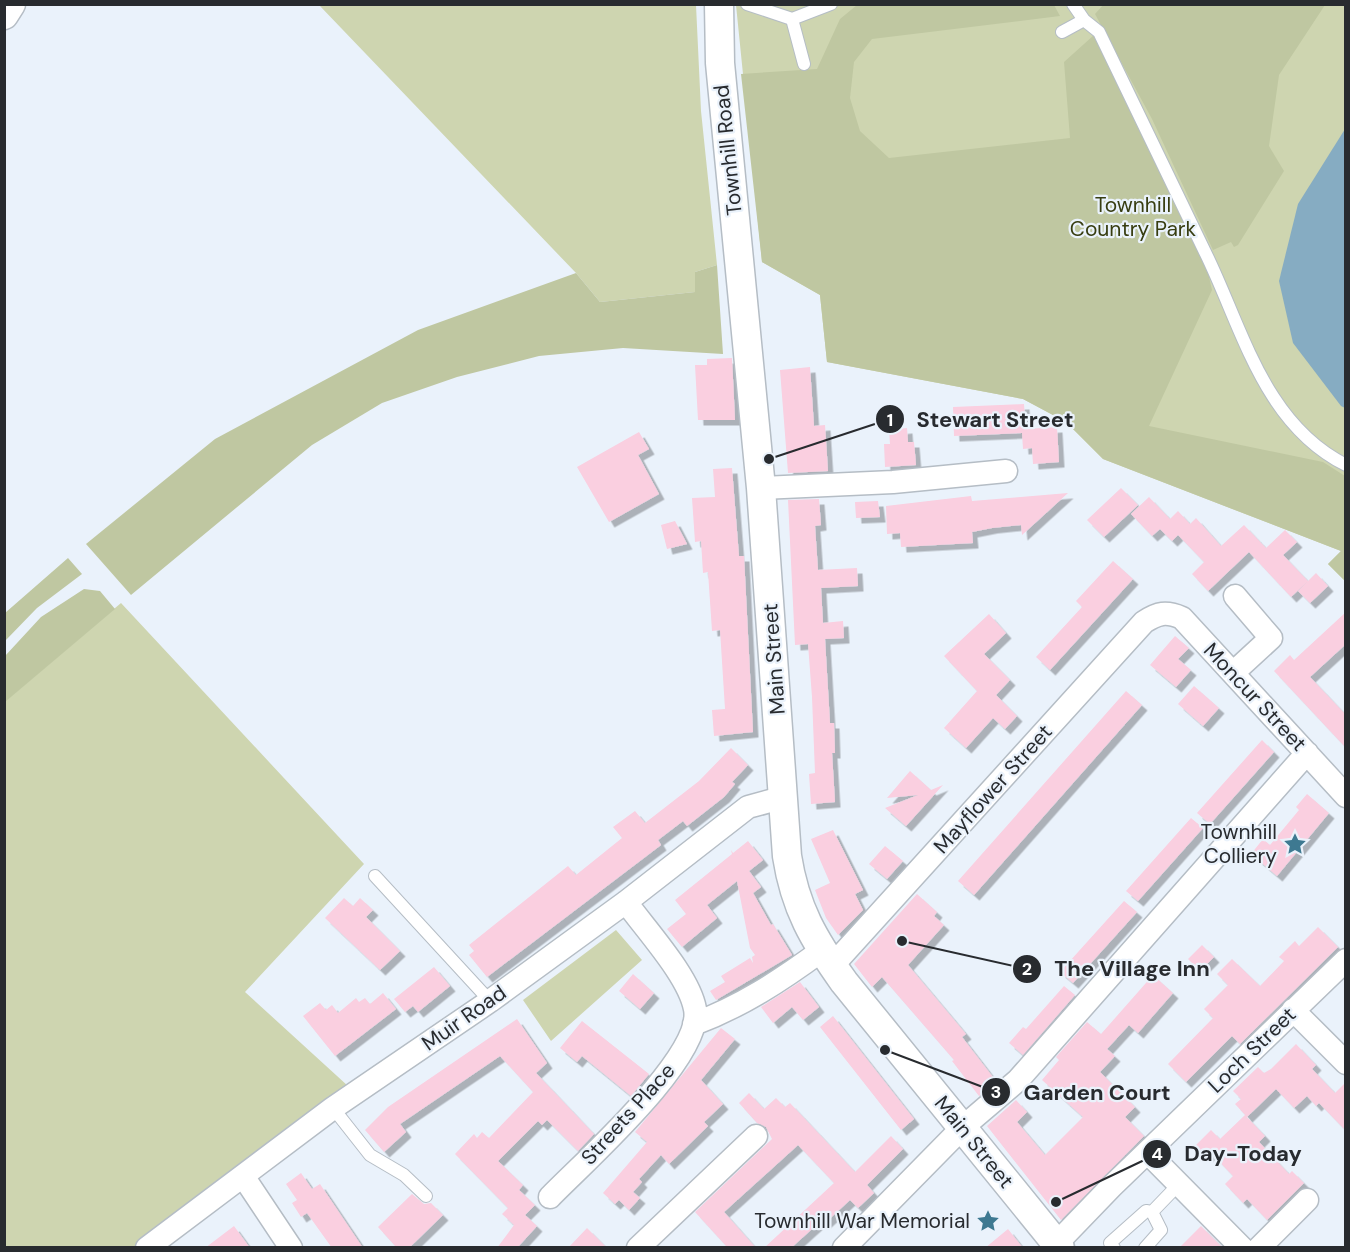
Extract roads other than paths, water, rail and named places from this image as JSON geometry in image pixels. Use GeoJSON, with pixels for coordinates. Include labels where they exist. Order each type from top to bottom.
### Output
{"type":"FeatureCollection","features":[{"type":"Feature","properties":{"kind":"street"},"geometry":{"type":"LineString","coordinates":[[4,15],[11,4]]}},
{"type":"Feature","properties":{"kind":"street","name":"Townhill Road"},"geometry":{"type":"LineString","coordinates":[[719,4],[720,63],[750,360]]}},
{"type":"Feature","properties":{"kind":"street","name":"Main Street"},"geometry":{"type":"LineString","coordinates":[[750,360],[787,856],[792,888],[801,913],[827,958],[868,1015],[963,1127],[1058,1245]]}},
{"type":"Feature","properties":{"kind":"street"},"geometry":{"type":"LineString","coordinates":[[761,488],[893,482],[1006,471]]}},
{"type":"Feature","properties":{"kind":"street"},"geometry":{"type":"LineString","coordinates":[[1234,672],[1271,638],[1235,596]]}},
{"type":"Feature","properties":{"kind":"street","name":"Moncur Street"},"geometry":{"type":"LineString","coordinates":[[1156,614],[1169,612],[1182,618],[1346,796]]}},
{"type":"Feature","properties":{"kind":"street","name":"Mayflower Street"},"geometry":{"type":"LineString","coordinates":[[827,958],[1144,622],[1156,614]]}},
{"type":"Feature","properties":{"kind":"street"},"geometry":{"type":"LineString","coordinates":[[844,1248],[963,1127],[1018,1080],[1307,753]]}},
{"type":"Feature","properties":{"kind":"street","name":"Muir Road"},"geometry":{"type":"LineString","coordinates":[[147,1248],[333,1108],[489,1001],[626,902],[748,807],[784,797]]}},
{"type":"Feature","properties":{"kind":"street"},"geometry":{"type":"LineString","coordinates":[[626,902],[686,984],[695,1011],[694,1024],[742,1005],[827,958]]}},
{"type":"Feature","properties":{"kind":"street","name":"Loch Street"},"geometry":{"type":"LineString","coordinates":[[1058,1245],[1147,1152],[1346,960]]}},
{"type":"Feature","properties":{"kind":"street"},"geometry":{"type":"LineString","coordinates":[[1293,1010],[1346,1063]]}},
{"type":"Feature","properties":{"kind":"street","name":"Streets Place"},"geometry":{"type":"LineString","coordinates":[[550,1197],[661,1081],[689,1040],[694,1024]]}},
{"type":"Feature","properties":{"kind":"street"},"geometry":{"type":"LineString","coordinates":[[638,1248],[756,1136]]}},
{"type":"Feature","properties":{"kind":"street"},"geometry":{"type":"LineString","coordinates":[[1147,1152],[1242,1248]]}},
{"type":"Feature","properties":{"kind":"street"},"geometry":{"type":"LineString","coordinates":[[243,1176],[291,1248]]}},
{"type":"Feature","properties":{"kind":"street"},"geometry":{"type":"LineString","coordinates":[[1259,1248],[1307,1200]]}},
{"type":"Feature","properties":{"kind":"lane"},"geometry":{"type":"LineString","coordinates":[[747,4],[792,19],[831,4]]}},
{"type":"Feature","properties":{"kind":"lane"},"geometry":{"type":"LineString","coordinates":[[1073,4],[1084,20],[1099,32],[1212,266],[1242,340],[1269,392],[1297,430],[1326,455],[1346,465]]}},
{"type":"Feature","properties":{"kind":"lane"},"geometry":{"type":"LineString","coordinates":[[792,19],[804,64]]}},
{"type":"Feature","properties":{"kind":"lane"},"geometry":{"type":"LineString","coordinates":[[1062,32],[1084,20]]}},
{"type":"Feature","properties":{"kind":"lane"},"geometry":{"type":"LineString","coordinates":[[375,876],[489,1001]]}},
{"type":"Feature","properties":{"kind":"lane"},"geometry":{"type":"LineString","coordinates":[[333,1108],[370,1155],[404,1175],[426,1196]]}},
{"type":"Feature","properties":{"kind":"lane"},"geometry":{"type":"LineString","coordinates":[[1152,1212],[1179,1184]]}},
{"type":"Feature","properties":{"kind":"lane"},"geometry":{"type":"LineString","coordinates":[[1114,1248],[1110,1243],[1146,1211],[1152,1212]]}},
{"type":"Feature","properties":{"kind":"lane"},"geometry":{"type":"LineString","coordinates":[[1145,1248],[1161,1230],[1152,1212]]}},
{"type":"Feature","properties":{"kind":"water"},"geometry":{"type":"Polygon","coordinates":[[[1345,129],[1345,408],[1341,406],[1293,343],[1279,281],[1298,204],[1345,129]]]}},
{"type":"Feature","properties":{"kind":"place","name":"Stewart Street"},"geometry":{"type":"Point","coordinates":[769,459]}},
{"type":"Feature","properties":{"kind":"place","name":"Townhill Colliery"},"geometry":{"type":"Point","coordinates":[1295,844]}},
{"type":"Feature","properties":{"kind":"place","name":"The Village Inn"},"geometry":{"type":"Point","coordinates":[902,941]}},
{"type":"Feature","properties":{"kind":"place","name":"Garden Court"},"geometry":{"type":"Point","coordinates":[885,1050]}},
{"type":"Feature","properties":{"kind":"place","name":"Day-Today"},"geometry":{"type":"Point","coordinates":[1056,1202]}},
{"type":"Feature","properties":{"kind":"place","name":"Townhill War Memorial"},"geometry":{"type":"Point","coordinates":[988,1221]}},
{"type":"Feature","properties":{"kind":"park label","name":"Townhill Country Park"},"geometry":{"type":"Point","coordinates":[1133,217]}}]}
